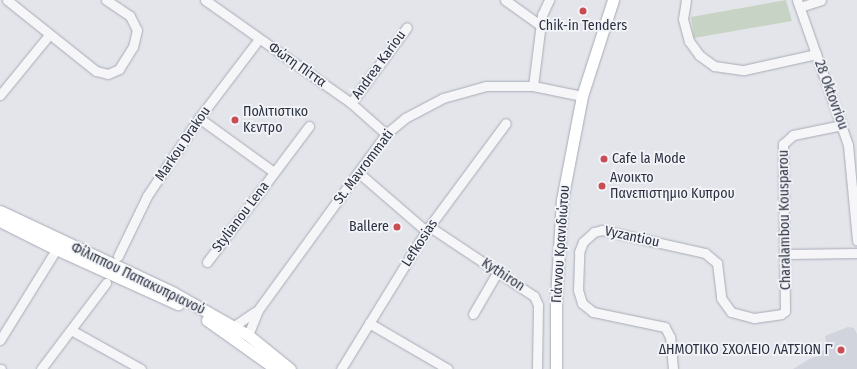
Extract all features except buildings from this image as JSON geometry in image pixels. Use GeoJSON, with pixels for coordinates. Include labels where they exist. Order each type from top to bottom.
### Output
{"type":"FeatureCollection","features":[{"type":"Feature","properties":{"kind":"main road","name":"Γιάννου Κρανιδιώτου"},"geometry":{"type":"LineString","coordinates":[[556,369],[560,215],[573,134],[582,96],[613,0]]}},
{"type":"Feature","properties":{"kind":"main road","name":"Φίλιππου Παπακυπριανού"},"geometry":{"type":"LineString","coordinates":[[0,211],[58,246],[186,308],[224,331],[276,369]]}},
{"type":"Feature","properties":{"kind":"main road","name":"Φίλιππου Παπακυπριανού"},"geometry":{"type":"LineString","coordinates":[[0,221],[170,291],[248,335],[290,369]]}},
{"type":"Feature","properties":{"kind":"street"},"geometry":{"type":"LineString","coordinates":[[7,0],[49,35],[103,74],[113,73],[119,69],[134,44],[137,33],[130,16],[106,0]]}},
{"type":"Feature","properties":{"kind":"street","name":"Φώτη Πίττα"},"geometry":{"type":"LineString","coordinates":[[205,0],[351,104],[386,134]]}},
{"type":"Feature","properties":{"kind":"street"},"geometry":{"type":"LineString","coordinates":[[504,0],[540,25]]}},
{"type":"Feature","properties":{"kind":"street"},"geometry":{"type":"LineString","coordinates":[[533,86],[540,25],[550,0]]}},
{"type":"Feature","properties":{"kind":"street"},"geometry":{"type":"LineString","coordinates":[[686,0],[683,19],[689,41],[702,58],[718,68],[744,70],[816,54]]}},
{"type":"Feature","properties":{"kind":"street"},"geometry":{"type":"LineString","coordinates":[[798,4],[821,0]]}},
{"type":"Feature","properties":{"kind":"street","name":"28 Oktovriou"},"geometry":{"type":"LineString","coordinates":[[798,4],[842,125],[850,153],[857,241]]}},
{"type":"Feature","properties":{"kind":"street","name":"Andrea Kariou"},"geometry":{"type":"LineString","coordinates":[[351,104],[407,27]]}},
{"type":"Feature","properties":{"kind":"street"},"geometry":{"type":"LineString","coordinates":[[0,95],[49,35]]}},
{"type":"Feature","properties":{"kind":"street","name":"Markou Drakou"},"geometry":{"type":"LineString","coordinates":[[118,256],[147,196],[199,118],[259,39]]}},
{"type":"Feature","properties":{"kind":"street","name":"St. Mavrommati"},"geometry":{"type":"LineString","coordinates":[[248,335],[258,310],[386,134],[418,110],[459,92],[486,86],[533,86],[582,96]]}},
{"type":"Feature","properties":{"kind":"street","name":"Stylianou Lena"},"geometry":{"type":"LineString","coordinates":[[199,118],[274,172]]}},
{"type":"Feature","properties":{"kind":"street","name":"Lefkosias"},"geometry":{"type":"LineString","coordinates":[[341,369],[428,229],[506,123]]}},
{"type":"Feature","properties":{"kind":"street","name":"Charalambou Kousparou"},"geometry":{"type":"LineString","coordinates":[[786,311],[783,144],[793,136],[842,125]]}},
{"type":"Feature","properties":{"kind":"street","name":"Stylianou Lena"},"geometry":{"type":"LineString","coordinates":[[207,262],[309,126]]}},
{"type":"Feature","properties":{"kind":"street","name":"Kythiron"},"geometry":{"type":"LineString","coordinates":[[358,173],[428,229],[528,290],[536,299],[538,315],[537,369]]}},
{"type":"Feature","properties":{"kind":"street","name":"Vyzantiou"},"geometry":{"type":"LineString","coordinates":[[673,369],[670,337],[664,328],[593,312],[580,301],[578,290],[580,249],[586,239],[594,232],[606,231],[713,257],[718,266],[722,301],[736,315],[764,317],[786,311]]}},
{"type":"Feature","properties":{"kind":"street"},"geometry":{"type":"LineString","coordinates":[[0,340],[58,246]]}},
{"type":"Feature","properties":{"kind":"street"},"geometry":{"type":"LineString","coordinates":[[786,254],[857,253]]}},
{"type":"Feature","properties":{"kind":"street"},"geometry":{"type":"LineString","coordinates":[[473,314],[498,271]]}},
{"type":"Feature","properties":{"kind":"street"},"geometry":{"type":"LineString","coordinates":[[41,369],[106,283]]}},
{"type":"Feature","properties":{"kind":"street","name":"St. Mavrommati"},"geometry":{"type":"LineString","coordinates":[[234,326],[258,310]]}},
{"type":"Feature","properties":{"kind":"street"},"geometry":{"type":"LineString","coordinates":[[369,323],[448,369]]}},
{"type":"Feature","properties":{"kind":"street"},"geometry":{"type":"LineString","coordinates":[[71,330],[141,369]]}},
{"type":"Feature","properties":{"kind":"shaded area","name":"ΔΗΜΟΤΙΚΟ ΣΧΟΛΕΙΟ ΛΑΤΣΙΩΝ Γ΄"},"geometry":{"type":"Polygon","coordinates":[[[848,327],[854,328],[857,334],[857,369],[793,369],[811,358],[822,355],[821,352],[827,348],[825,336],[848,327]]]}},
{"type":"Feature","properties":{"kind":"green space"},"geometry":{"type":"Polygon","coordinates":[[[786,0],[792,21],[694,38],[691,17],[786,0]]]}},
{"type":"Feature","properties":{"kind":"place","name":"Chik-in Tenders"},"geometry":{"type":"Point","coordinates":[583,11]}},
{"type":"Feature","properties":{"kind":"place","name":"Πολιτιστικο Κεντρο"},"geometry":{"type":"Point","coordinates":[235,120]}},
{"type":"Feature","properties":{"kind":"place","name":"Cafe la Mode"},"geometry":{"type":"Point","coordinates":[604,159]}},
{"type":"Feature","properties":{"kind":"place","name":"Ανοικτο Πανεπιστημιο Κυπρου"},"geometry":{"type":"Point","coordinates":[602,186]}},
{"type":"Feature","properties":{"kind":"place","name":"Ballere"},"geometry":{"type":"Point","coordinates":[397,227]}},
{"type":"Feature","properties":{"kind":"place","name":"ΔΗΜΟΤΙΚΟ ΣΧΟΛΕΙΟ ΛΑΤΣΙΩΝ Γ΄"},"geometry":{"type":"Point","coordinates":[841,350]}}]}
